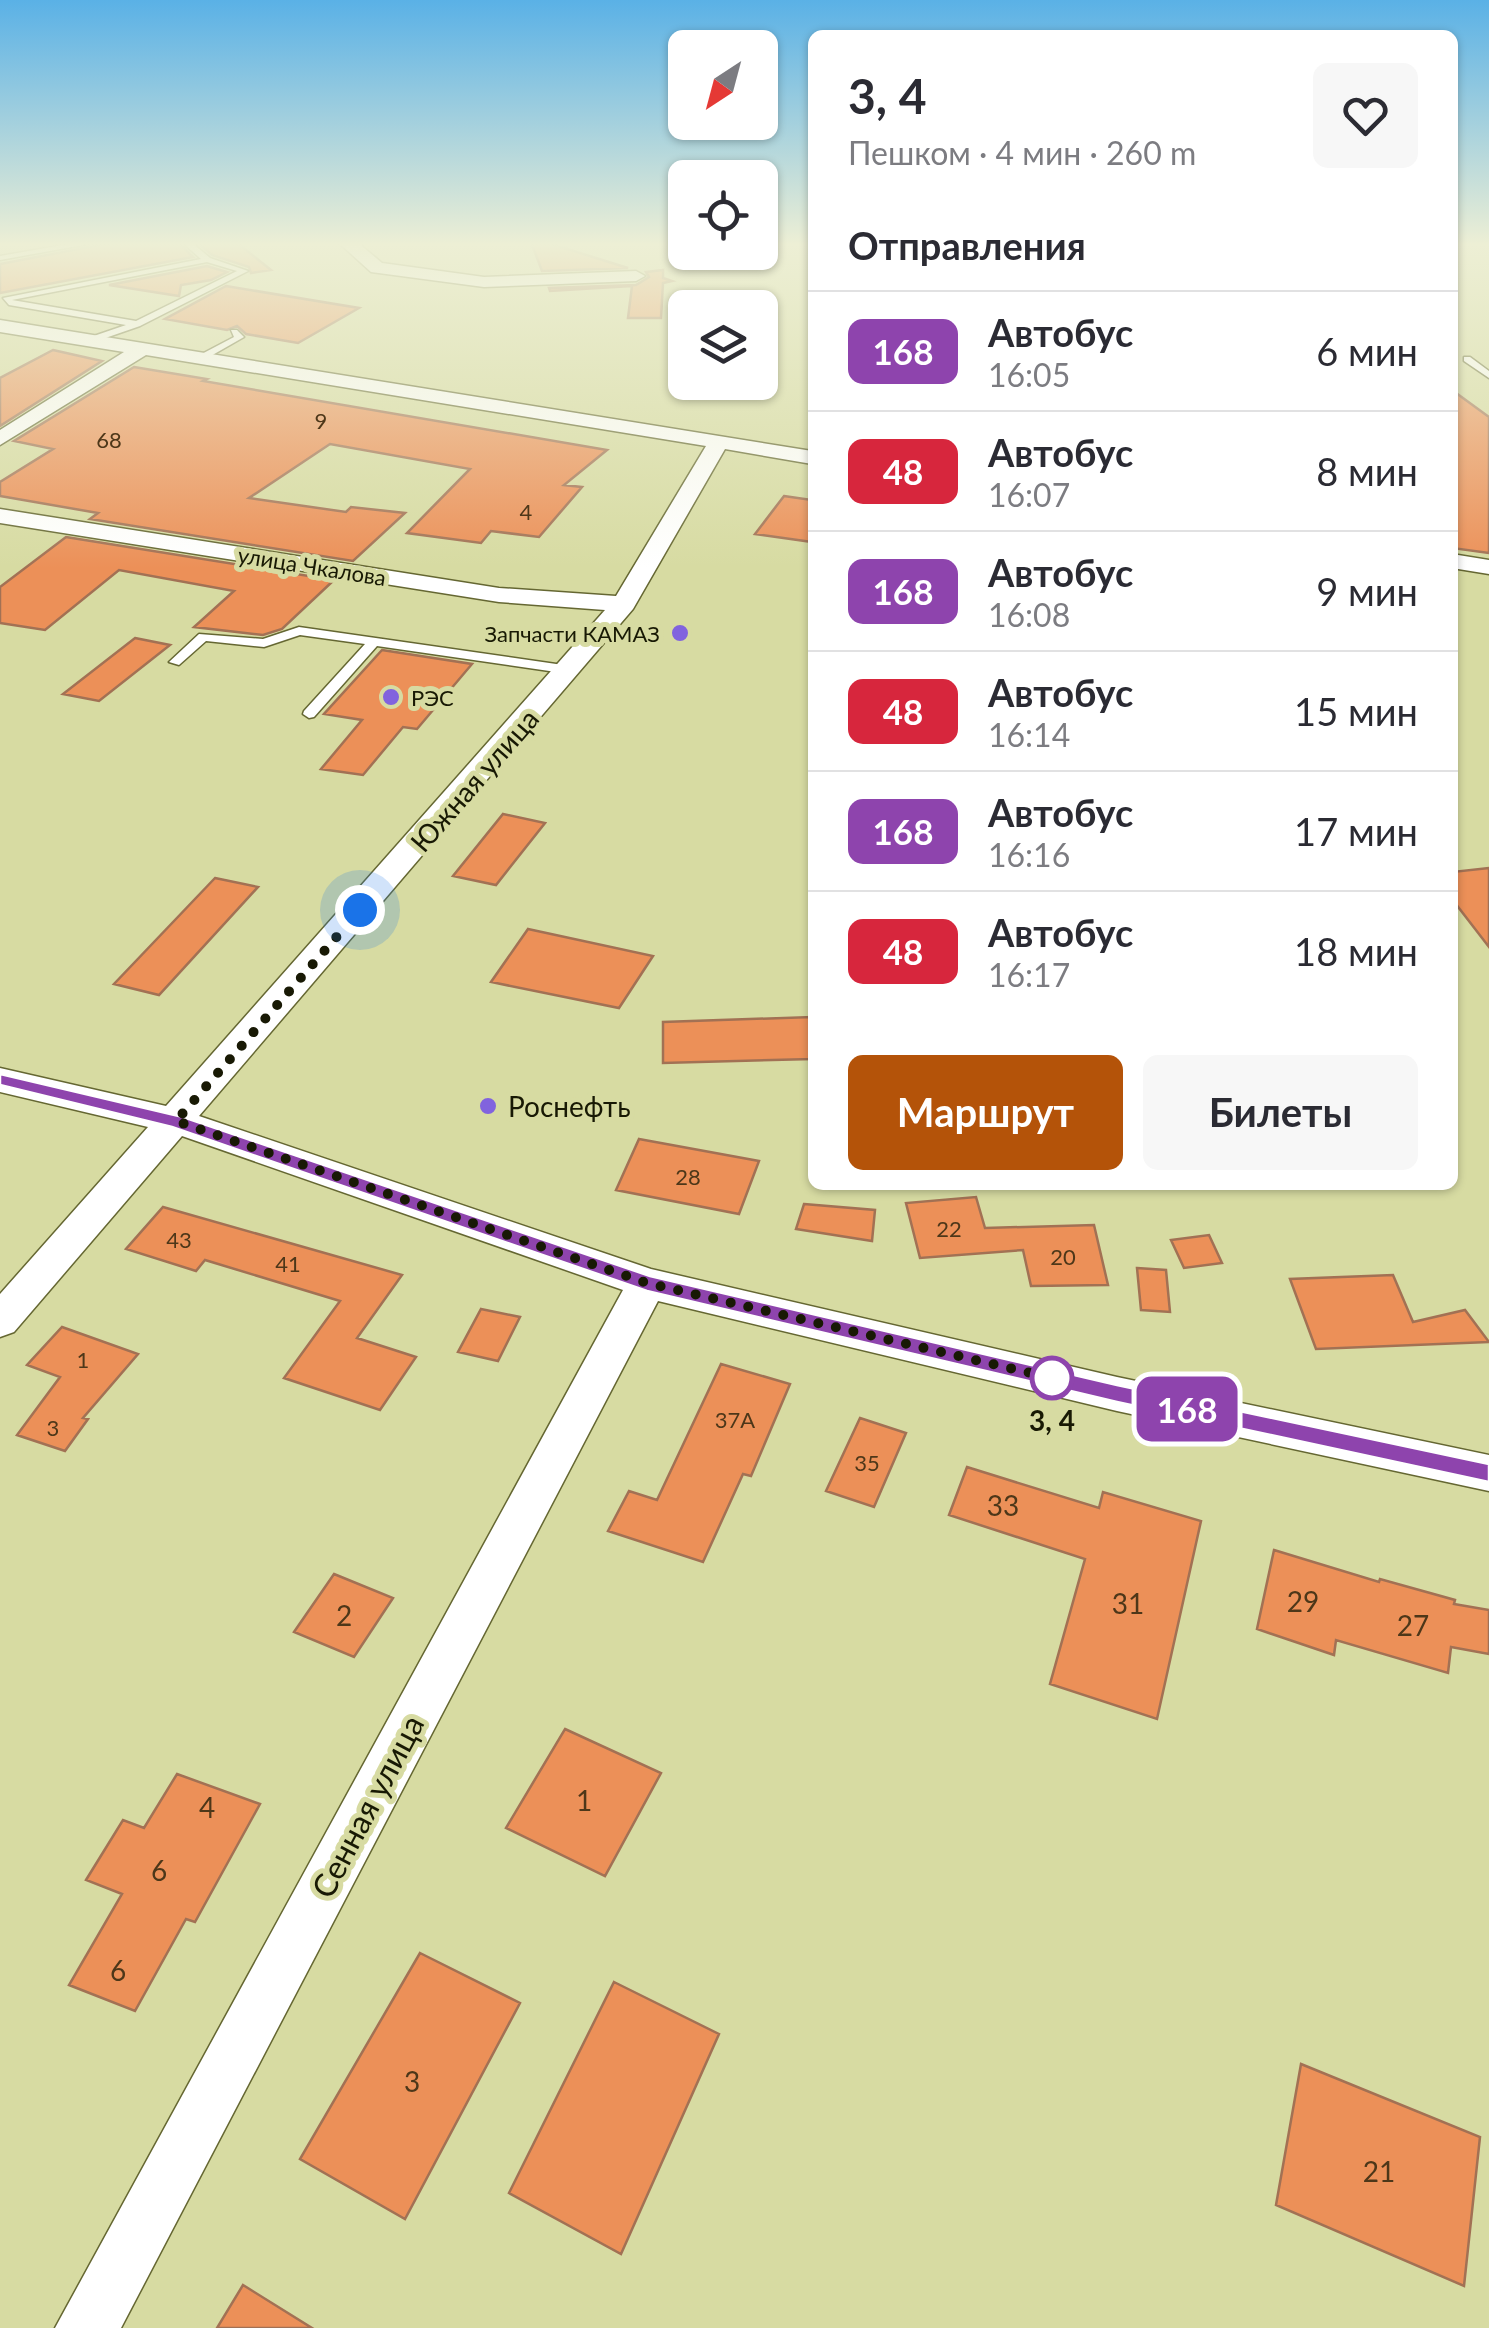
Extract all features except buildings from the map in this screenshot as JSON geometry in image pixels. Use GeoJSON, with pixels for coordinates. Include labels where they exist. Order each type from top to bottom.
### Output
{"type":"FeatureCollection","features":[{"type":"Feature","properties":{"kind":"street"},"geometry":{"type":"LineString","coordinates":[[0,438],[139,351],[808,456]]}},
{"type":"Feature","properties":{"kind":"street","name":"Южная улица"},"geometry":{"type":"LineString","coordinates":[[0,1322],[624,604],[719,442]]}},
{"type":"Feature","properties":{"kind":"street","name":"улица Чкалова"},"geometry":{"type":"LineString","coordinates":[[0,516],[499,595],[624,604]]}},
{"type":"Feature","properties":{"kind":"street"},"geometry":{"type":"LineString","coordinates":[[1458,562],[1489,567]]}},
{"type":"Feature","properties":{"kind":"street"},"geometry":{"type":"LineString","coordinates":[[0,1080],[176,1121],[647,1283],[1484,1480]]}},
{"type":"Feature","properties":{"kind":"street","name":"Сенная улица"},"geometry":{"type":"LineString","coordinates":[[87,2328],[647,1283]]}},
{"type":"Feature","properties":{"kind":"lane"},"geometry":{"type":"LineString","coordinates":[[199,359],[215,351]]}},
{"type":"Feature","properties":{"kind":"lane"},"geometry":{"type":"LineString","coordinates":[[1467,360],[1489,376]]}},
{"type":"Feature","properties":{"kind":"lane"},"geometry":{"type":"LineString","coordinates":[[174,662],[203,636],[264,643],[299,631],[570,670]]}},
{"type":"Feature","properties":{"kind":"lane"},"geometry":{"type":"LineString","coordinates":[[310,714],[375,641]]}},
{"type":"Feature","properties":{"kind":"bus line","name":"168"},"geometry":{"type":"LineString","coordinates":[[0,1080],[176,1121],[647,1283],[1117,1394],[1489,1473]]}},
{"type":"Feature","properties":{"kind":"place","name":"Запчасти КАМАЗ"},"geometry":{"type":"Point","coordinates":[680,633]}},
{"type":"Feature","properties":{"kind":"place","name":"РЭС"},"geometry":{"type":"Point","coordinates":[391,697]}},
{"type":"Feature","properties":{"kind":"place","name":"Роснефть"},"geometry":{"type":"Point","coordinates":[488,1106]}},
{"type":"Feature","properties":{"kind":"place","name":"3, 4"},"geometry":{"type":"Point","coordinates":[1052,1378]}},
{"type":"Feature","properties":{"kind":"route"},"geometry":{"type":"LineString","coordinates":[[360,910],[176,1121],[647,1283],[1052,1378]]}}]}
